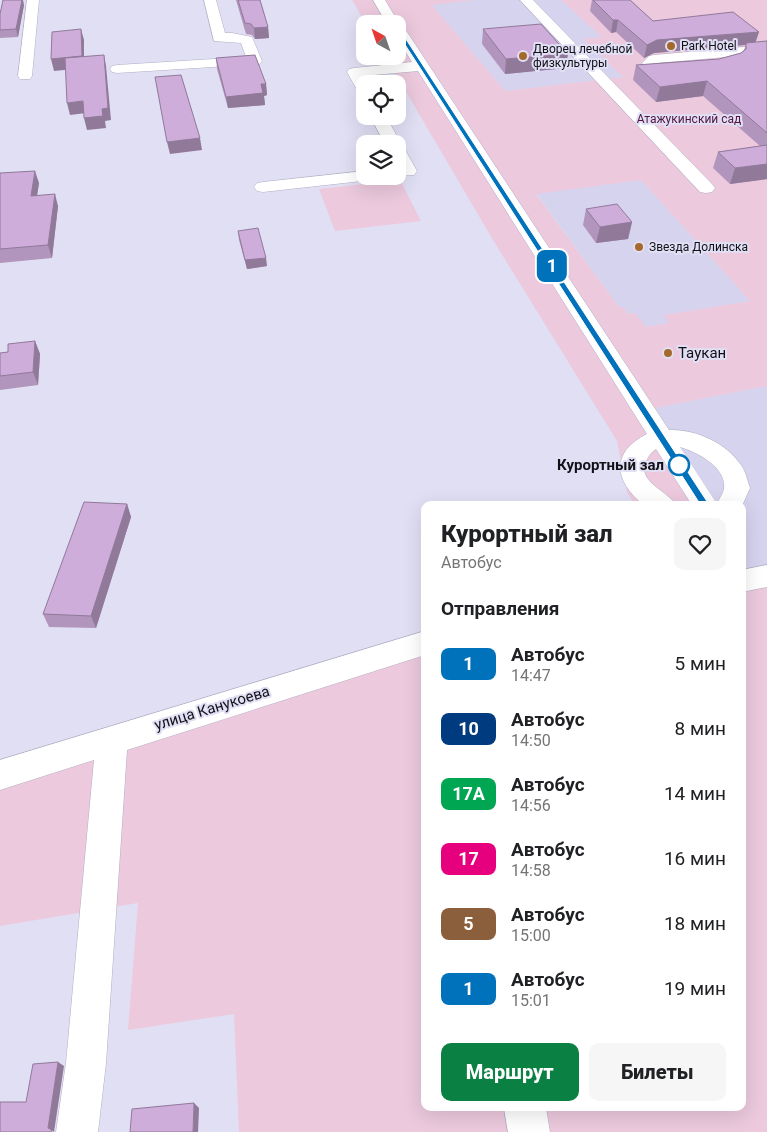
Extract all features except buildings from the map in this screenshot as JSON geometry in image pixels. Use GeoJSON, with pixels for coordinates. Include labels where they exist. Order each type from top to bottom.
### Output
{"type":"FeatureCollection","features":[{"type":"Feature","properties":{"kind":"street"},"geometry":{"type":"LineString","coordinates":[[25,76],[33,0]]}},
{"type":"Feature","properties":{"kind":"street"},"geometry":{"type":"LineString","coordinates":[[117,69],[255,61],[247,40],[232,37],[219,38],[210,0]]}},
{"type":"Feature","properties":{"kind":"street"},"geometry":{"type":"LineString","coordinates":[[379,0],[388,15]]}},
{"type":"Feature","properties":{"kind":"street"},"geometry":{"type":"LineString","coordinates":[[526,0],[706,188]]}},
{"type":"Feature","properties":{"kind":"street"},"geometry":{"type":"LineString","coordinates":[[406,41],[702,501]]}},
{"type":"Feature","properties":{"kind":"street"},"geometry":{"type":"LineString","coordinates":[[733,53],[734,62],[726,65],[672,72],[658,72],[649,62],[654,59],[712,52],[733,53],[767,48]]}},
{"type":"Feature","properties":{"kind":"street"},"geometry":{"type":"LineString","coordinates":[[356,76],[354,72],[422,66]]}},
{"type":"Feature","properties":{"kind":"street"},"geometry":{"type":"LineString","coordinates":[[263,187],[356,177]]}},
{"type":"Feature","properties":{"kind":"street"},"geometry":{"type":"LineString","coordinates":[[657,501],[649,496],[636,482],[632,468],[635,455],[646,444],[662,438],[681,437],[700,440],[718,448],[732,459],[742,472],[744,486],[739,498],[735,501]]}},
{"type":"Feature","properties":{"kind":"street","name":"улица Канукоева"},"geometry":{"type":"LineString","coordinates":[[0,775],[421,644]]}},
{"type":"Feature","properties":{"kind":"street"},"geometry":{"type":"LineString","coordinates":[[76,1132],[86,1063],[112,740]]}},
{"type":"Feature","properties":{"kind":"street"},"geometry":{"type":"LineString","coordinates":[[526,1111],[529,1132]]}},
{"type":"Feature","properties":{"kind":"shaded area"},"geometry":{"type":"Polygon","coordinates":[[[475,0],[561,0],[602,37],[584,39],[623,77],[505,91],[431,4],[475,0]]]}},
{"type":"Feature","properties":{"kind":"shaded area","name":"Звезда Долинска"},"geometry":{"type":"Polygon","coordinates":[[[641,180],[750,301],[665,315],[670,323],[645,327],[635,313],[628,314],[620,308],[536,193],[641,180]]]}},
{"type":"Feature","properties":{"kind":"shaded area"},"geometry":{"type":"Polygon","coordinates":[[[767,386],[767,576],[754,579],[746,566],[746,501],[702,501],[645,410],[767,386]]]}},
{"type":"Feature","properties":{"kind":"green space","name":"Атажукинский сад"},"geometry":{"type":"Polygon","coordinates":[[[352,0],[475,0],[432,5],[505,91],[623,77],[583,39],[602,37],[561,0],[767,0],[767,386],[645,410],[702,501],[633,501],[627,492],[617,441],[493,240],[406,92],[406,75],[396,75],[390,65],[406,65],[406,15],[361,15],[352,0]],[[641,180],[536,194],[620,308],[623,307],[628,314],[635,313],[646,327],[669,323],[664,315],[750,301],[641,180]]]}},
{"type":"Feature","properties":{"kind":"green space"},"geometry":{"type":"Polygon","coordinates":[[[356,185],[403,185],[421,221],[335,231],[319,189],[356,185]]]}},
{"type":"Feature","properties":{"kind":"green space"},"geometry":{"type":"Polygon","coordinates":[[[746,566],[754,578],[767,576],[767,1132],[239,1132],[234,1014],[128,1030],[138,903],[0,926],[0,775],[421,644],[421,1111],[746,1111],[746,566]]]}},
{"type":"Feature","properties":{"kind":"bus line","name":"1"},"geometry":{"type":"LineString","coordinates":[[406,41],[702,501]]}},
{"type":"Feature","properties":{"kind":"place","name":"Park Hotel"},"geometry":{"type":"Point","coordinates":[671,46]}},
{"type":"Feature","properties":{"kind":"place","name":"Дворец лечебной физкультуры"},"geometry":{"type":"Point","coordinates":[523,56]}},
{"type":"Feature","properties":{"kind":"place","name":"Звезда Долинска"},"geometry":{"type":"Point","coordinates":[639,247]}},
{"type":"Feature","properties":{"kind":"place","name":"Таукан"},"geometry":{"type":"Point","coordinates":[668,353]}},
{"type":"Feature","properties":{"kind":"place","name":"Курортный зал"},"geometry":{"type":"Point","coordinates":[679,465]}}]}
